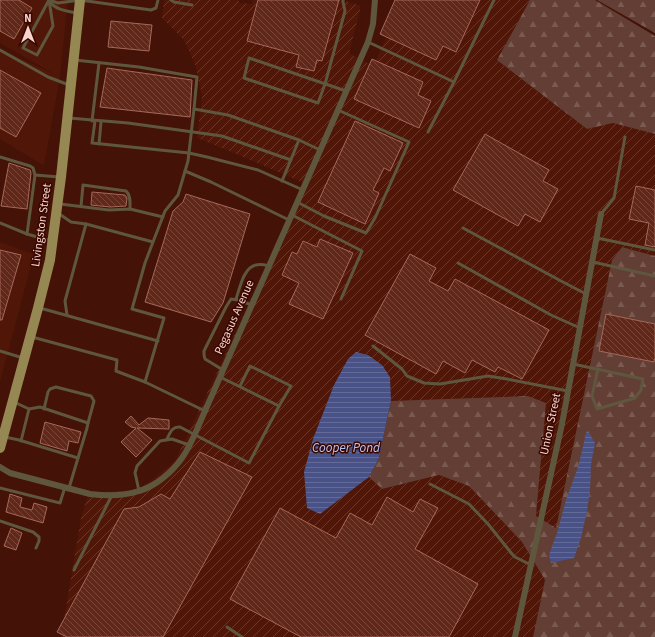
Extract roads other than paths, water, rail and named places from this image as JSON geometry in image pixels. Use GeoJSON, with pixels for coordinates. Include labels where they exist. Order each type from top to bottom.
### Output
{"type":"FeatureCollection","features":[{"type":"Feature","properties":{"kind":"main road","name":"Livingston Street"},"geometry":{"type":"LineString","coordinates":[[0,448],[49,267],[61,177],[80,0]]}},
{"type":"Feature","properties":{"kind":"street","name":"Pegasus Avenue"},"geometry":{"type":"LineString","coordinates":[[0,467],[10,473],[90,494],[112,495],[139,491],[152,485],[168,473],[182,458],[205,411],[368,42],[373,24],[375,0]]}},
{"type":"Feature","properties":{"kind":"street","name":"Union Street"},"geometry":{"type":"LineString","coordinates":[[515,637],[562,424],[602,214]]}},
{"type":"Feature","properties":{"kind":"lane"},"geometry":{"type":"LineString","coordinates":[[49,0],[58,3],[80,0],[151,10],[156,8],[158,0]]}},
{"type":"Feature","properties":{"kind":"lane"},"geometry":{"type":"LineString","coordinates":[[49,0],[53,26],[37,55],[24,48],[49,0]]}},
{"type":"Feature","properties":{"kind":"lane"},"geometry":{"type":"LineString","coordinates":[[49,0],[54,6],[66,11],[77,13],[78,15]]}},
{"type":"Feature","properties":{"kind":"lane"},"geometry":{"type":"LineString","coordinates":[[121,6],[122,0]]}},
{"type":"Feature","properties":{"kind":"lane"},"geometry":{"type":"LineString","coordinates":[[171,0],[174,2],[192,5]]}},
{"type":"Feature","properties":{"kind":"lane"},"geometry":{"type":"LineString","coordinates":[[428,132],[494,0]]}},
{"type":"Feature","properties":{"kind":"lane"},"geometry":{"type":"LineString","coordinates":[[343,1],[345,11],[325,84],[318,103],[244,78],[249,58],[325,84],[346,91]]}},
{"type":"Feature","properties":{"kind":"lane"},"geometry":{"type":"LineString","coordinates":[[368,42],[454,82]]}},
{"type":"Feature","properties":{"kind":"lane"},"geometry":{"type":"LineString","coordinates":[[0,50],[48,77],[71,85]]}},
{"type":"Feature","properties":{"kind":"lane"},"geometry":{"type":"LineString","coordinates":[[74,60],[139,67],[197,77],[189,153],[185,171],[178,195],[165,211],[153,242],[145,263],[132,309],[164,318],[144,382]]}},
{"type":"Feature","properties":{"kind":"lane"},"geometry":{"type":"LineString","coordinates":[[99,62],[92,143],[189,153],[207,157],[258,170],[303,190]]}},
{"type":"Feature","properties":{"kind":"lane"},"geometry":{"type":"LineString","coordinates":[[194,109],[228,115],[300,140],[320,150]]}},
{"type":"Feature","properties":{"kind":"lane"},"geometry":{"type":"LineString","coordinates":[[297,202],[324,216],[366,233],[375,218],[409,142],[338,110]]}},
{"type":"Feature","properties":{"kind":"lane"},"geometry":{"type":"LineString","coordinates":[[67,118],[222,136],[291,160]]}},
{"type":"Feature","properties":{"kind":"lane"},"geometry":{"type":"LineString","coordinates":[[99,144],[101,122]]}},
{"type":"Feature","properties":{"kind":"lane"},"geometry":{"type":"LineString","coordinates":[[602,214],[614,198],[625,137]]}},
{"type":"Feature","properties":{"kind":"lane"},"geometry":{"type":"LineString","coordinates":[[282,180],[300,140]]}},
{"type":"Feature","properties":{"kind":"lane"},"geometry":{"type":"LineString","coordinates":[[0,158],[33,168],[35,175],[27,234]]}},
{"type":"Feature","properties":{"kind":"lane"},"geometry":{"type":"LineString","coordinates":[[185,171],[362,250],[341,298]]}},
{"type":"Feature","properties":{"kind":"lane"},"geometry":{"type":"LineString","coordinates":[[35,175],[61,177]]}},
{"type":"Feature","properties":{"kind":"lane"},"geometry":{"type":"LineString","coordinates":[[81,206],[83,185],[126,191],[129,196],[130,209]]}},
{"type":"Feature","properties":{"kind":"lane"},"geometry":{"type":"LineString","coordinates":[[57,208],[81,206],[109,210],[130,209],[163,217]]}},
{"type":"Feature","properties":{"kind":"lane"},"geometry":{"type":"LineString","coordinates":[[57,208],[71,222],[86,224],[153,242]]}},
{"type":"Feature","properties":{"kind":"lane"},"geometry":{"type":"LineString","coordinates":[[0,223],[27,234],[53,241]]}},
{"type":"Feature","properties":{"kind":"lane"},"geometry":{"type":"LineString","coordinates":[[67,315],[65,301],[86,224]]}},
{"type":"Feature","properties":{"kind":"lane"},"geometry":{"type":"LineString","coordinates":[[463,228],[586,294]]}},
{"type":"Feature","properties":{"kind":"lane"},"geometry":{"type":"LineString","coordinates":[[597,238],[655,250]]}},
{"type":"Feature","properties":{"kind":"lane"},"geometry":{"type":"LineString","coordinates":[[592,262],[655,276]]}},
{"type":"Feature","properties":{"kind":"lane"},"geometry":{"type":"LineString","coordinates":[[458,263],[551,315],[580,328]]}},
{"type":"Feature","properties":{"kind":"lane"},"geometry":{"type":"LineString","coordinates":[[236,299],[242,281],[249,268],[258,264],[269,266]]}},
{"type":"Feature","properties":{"kind":"lane"},"geometry":{"type":"LineString","coordinates":[[252,305],[236,299],[231,299],[204,351],[205,359],[221,374],[240,386],[279,406]]}},
{"type":"Feature","properties":{"kind":"lane"},"geometry":{"type":"LineString","coordinates":[[38,308],[158,340]]}},
{"type":"Feature","properties":{"kind":"lane"},"geometry":{"type":"LineString","coordinates":[[30,336],[117,360],[116,371],[144,382],[205,411]]}},
{"type":"Feature","properties":{"kind":"lane"},"geometry":{"type":"LineString","coordinates":[[373,346],[402,369],[407,376],[424,383],[440,384],[488,376],[568,391]]}},
{"type":"Feature","properties":{"kind":"lane"},"geometry":{"type":"LineString","coordinates":[[0,351],[25,358]]}},
{"type":"Feature","properties":{"kind":"lane"},"geometry":{"type":"LineString","coordinates":[[573,364],[598,369],[643,379],[640,390],[635,398],[597,409],[592,396],[598,369]]}},
{"type":"Feature","properties":{"kind":"lane"},"geometry":{"type":"LineString","coordinates":[[167,439],[172,430],[180,427],[249,463],[291,386],[250,366],[240,386]]}},
{"type":"Feature","properties":{"kind":"lane"},"geometry":{"type":"LineString","coordinates":[[0,488],[60,503],[78,458],[94,401],[91,396],[56,387],[50,389],[48,392],[44,409]]}},
{"type":"Feature","properties":{"kind":"lane"},"geometry":{"type":"LineString","coordinates":[[13,402],[29,409],[40,408],[88,423]]}},
{"type":"Feature","properties":{"kind":"lane"},"geometry":{"type":"LineString","coordinates":[[21,440],[29,409]]}},
{"type":"Feature","properties":{"kind":"lane"},"geometry":{"type":"LineString","coordinates":[[3,436],[21,440],[78,458]]}},
{"type":"Feature","properties":{"kind":"lane"},"geometry":{"type":"LineString","coordinates":[[139,491],[135,473],[137,466],[160,441],[172,439],[189,445]]}},
{"type":"Feature","properties":{"kind":"lane"},"geometry":{"type":"LineString","coordinates":[[430,484],[469,504],[488,524],[515,557],[531,565]]}},
{"type":"Feature","properties":{"kind":"lane"},"geometry":{"type":"LineString","coordinates":[[74,570],[112,495]]}},
{"type":"Feature","properties":{"kind":"lane"},"geometry":{"type":"LineString","coordinates":[[0,521],[33,532],[39,537],[36,548]]}},
{"type":"Feature","properties":{"kind":"lane"},"geometry":{"type":"LineString","coordinates":[[227,627],[242,637]]}},
{"type":"Feature","properties":{"kind":"water","name":"Cooper Pond"},"geometry":{"type":"Polygon","coordinates":[[[356,352],[368,355],[382,365],[390,377],[391,401],[379,458],[369,477],[320,514],[307,508],[304,472],[313,439],[334,385],[348,359],[356,352]]]}},
{"type":"Feature","properties":{"kind":"water"},"geometry":{"type":"Polygon","coordinates":[[[587,430],[595,443],[591,464],[590,491],[581,538],[574,558],[551,563],[549,555],[578,467],[587,430]]]}}]}
